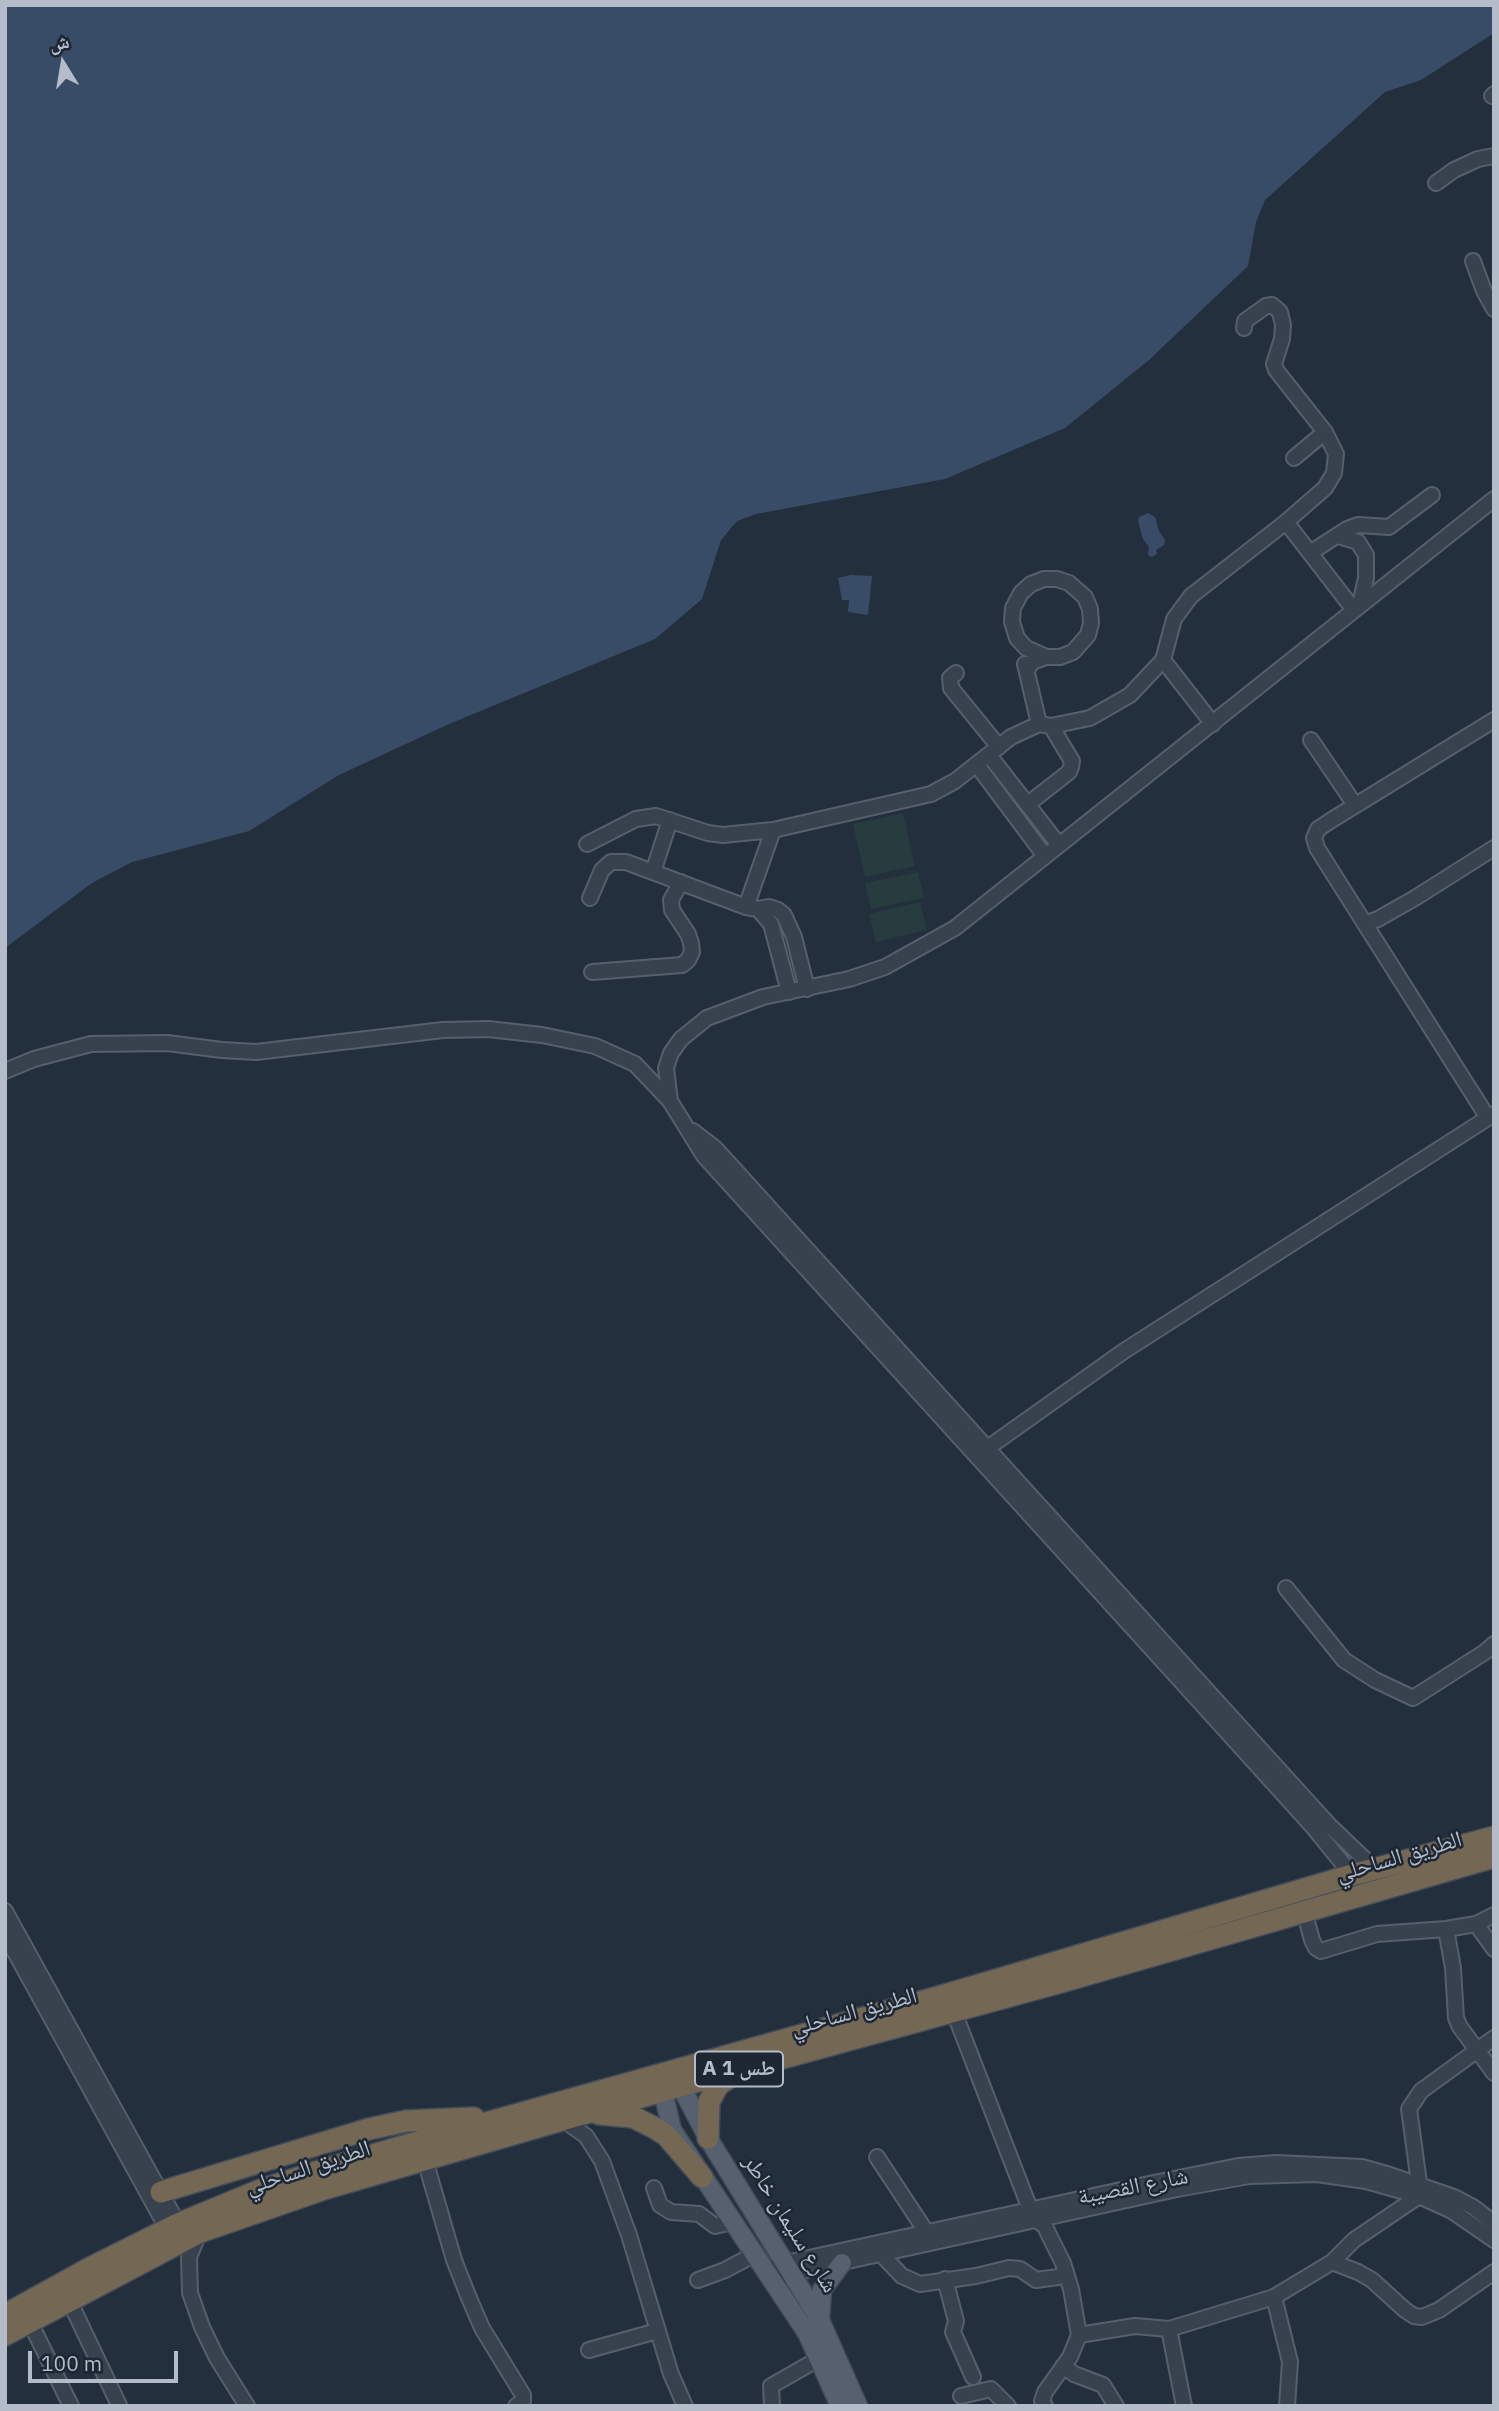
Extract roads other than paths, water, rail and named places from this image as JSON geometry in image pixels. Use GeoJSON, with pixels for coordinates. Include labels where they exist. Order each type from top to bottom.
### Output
{"type":"FeatureCollection","features":[{"type":"Feature","properties":{"kind":"highway","name":"الطريق الساحلي"},"geometry":{"type":"LineString","coordinates":[[5,2335],[200,2232],[324,2189],[569,2117],[671,2080],[938,1997],[1352,1875],[1494,1837]]}},
{"type":"Feature","properties":{"kind":"highway","name":"الطريق الساحلي"},"geometry":{"type":"LineString","coordinates":[[5,2315],[90,2268],[173,2227],[258,2191],[305,2176],[514,2116],[671,2080],[751,2066],[954,2012],[1494,1857]]}},
{"type":"Feature","properties":{"kind":"highway"},"geometry":{"type":"LineString","coordinates":[[708,2137],[709,2102],[713,2092],[727,2078],[751,2066]]}},
{"type":"Feature","properties":{"kind":"highway"},"geometry":{"type":"LineString","coordinates":[[569,2117],[607,2113],[633,2117],[666,2135],[702,2177]]}},
{"type":"Feature","properties":{"kind":"highway"},"geometry":{"type":"LineString","coordinates":[[161,2192],[369,2129],[406,2121],[514,2116]]}},
{"type":"Feature","properties":{"kind":"main road","name":"شارع سليمان خاطر"},"geometry":{"type":"LineString","coordinates":[[671,2080],[820,2320],[858,2406]]}},
{"type":"Feature","properties":{"kind":"main road","name":"شارع سليمان خاطر"},"geometry":{"type":"LineString","coordinates":[[671,2080],[672,2130],[807,2333],[840,2406]]}},
{"type":"Feature","properties":{"kind":"main road"},"geometry":{"type":"LineString","coordinates":[[820,2320],[822,2290],[842,2263]]}},
{"type":"Feature","properties":{"kind":"street"},"geometry":{"type":"LineString","coordinates":[[1436,183],[1462,166],[1494,156]]}},
{"type":"Feature","properties":{"kind":"street"},"geometry":{"type":"LineString","coordinates":[[1473,261],[1494,309]]}},
{"type":"Feature","properties":{"kind":"street"},"geometry":{"type":"LineString","coordinates":[[587,844],[636,819],[656,816],[708,833],[723,835],[773,830],[931,794],[955,781],[1011,737],[1045,725],[1090,718],[1130,695],[1163,660],[1174,618],[1191,596],[1286,522],[1325,488],[1334,473],[1336,454],[1325,432],[1276,370],[1274,364],[1283,326],[1280,312],[1272,305],[1266,306],[1245,321],[1244,328]]}},
{"type":"Feature","properties":{"kind":"street"},"geometry":{"type":"LineString","coordinates":[[1294,458],[1325,432]]}},
{"type":"Feature","properties":{"kind":"street"},"geometry":{"type":"LineString","coordinates":[[1310,553],[1358,525],[1390,527],[1432,495]]}},
{"type":"Feature","properties":{"kind":"street"},"geometry":{"type":"LineString","coordinates":[[670,1101],[666,1068],[671,1053],[693,1027],[737,1005],[849,979],[902,959],[955,928],[1494,499]]}},
{"type":"Feature","properties":{"kind":"street"},"geometry":{"type":"LineString","coordinates":[[1286,522],[1357,608]]}},
{"type":"Feature","properties":{"kind":"street"},"geometry":{"type":"LineString","coordinates":[[1338,536],[1358,542],[1366,555],[1366,578],[1357,608]]}},
{"type":"Feature","properties":{"kind":"street"},"geometry":{"type":"LineString","coordinates":[[1027,670],[1032,662],[1073,652],[1088,635],[1090,610],[1080,591],[1069,583],[1044,579],[1031,584],[1021,593],[1013,608],[1012,622],[1027,670],[1045,725],[1072,761],[1069,772],[1028,804]]}},
{"type":"Feature","properties":{"kind":"street"},"geometry":{"type":"LineString","coordinates":[[1017,638],[1026,648],[1046,657]]}},
{"type":"Feature","properties":{"kind":"street"},"geometry":{"type":"LineString","coordinates":[[1163,660],[1213,724]]}},
{"type":"Feature","properties":{"kind":"street"},"geometry":{"type":"LineString","coordinates":[[956,673],[950,678],[951,688],[1028,804],[1059,845]]}},
{"type":"Feature","properties":{"kind":"street"},"geometry":{"type":"LineString","coordinates":[[976,1457],[1124,1351],[1491,1116],[1323,859],[1314,838],[1318,830],[1355,805],[1494,720]]}},
{"type":"Feature","properties":{"kind":"street"},"geometry":{"type":"LineString","coordinates":[[1311,740],[1355,805]]}},
{"type":"Feature","properties":{"kind":"street"},"geometry":{"type":"LineString","coordinates":[[977,765],[1045,856]]}},
{"type":"Feature","properties":{"kind":"street"},"geometry":{"type":"LineString","coordinates":[[653,873],[670,820]]}},
{"type":"Feature","properties":{"kind":"street"},"geometry":{"type":"LineString","coordinates":[[752,908],[773,830]]}},
{"type":"Feature","properties":{"kind":"street"},"geometry":{"type":"LineString","coordinates":[[1366,924],[1415,898],[1494,848]]}},
{"type":"Feature","properties":{"kind":"street"},"geometry":{"type":"LineString","coordinates":[[590,898],[602,870],[611,862],[626,862],[752,908],[771,924],[789,992]]}},
{"type":"Feature","properties":{"kind":"street"},"geometry":{"type":"LineString","coordinates":[[592,972],[682,965],[688,960],[692,952],[691,943],[672,910],[671,900],[681,882]]}},
{"type":"Feature","properties":{"kind":"street"},"geometry":{"type":"LineString","coordinates":[[752,908],[769,907],[784,915],[794,937],[807,989]]}},
{"type":"Feature","properties":{"kind":"street"},"geometry":{"type":"LineString","coordinates":[[5,1070],[34,1059],[91,1044],[167,1043],[222,1051],[256,1052],[421,1032],[488,1029],[542,1035],[595,1046],[635,1064],[670,1101],[687,1126],[715,1148],[753,1200],[912,1377],[976,1457],[1218,1721],[1352,1875]]}},
{"type":"Feature","properties":{"kind":"street"},"geometry":{"type":"LineString","coordinates":[[912,1377],[988,1447],[1329,1825],[1375,1869]]}},
{"type":"Feature","properties":{"kind":"street"},"geometry":{"type":"LineString","coordinates":[[1286,1588],[1344,1660],[1375,1680],[1413,1698],[1485,1653],[1494,1644]]}},
{"type":"Feature","properties":{"kind":"street"},"geometry":{"type":"LineString","coordinates":[[5,1911],[8,1929],[173,2227]]}},
{"type":"Feature","properties":{"kind":"street"},"geometry":{"type":"LineString","coordinates":[[1304,1911],[1312,1940],[1321,1951],[1377,1934],[1446,1929],[1476,1924],[1494,1915]]}},
{"type":"Feature","properties":{"kind":"street"},"geometry":{"type":"LineString","coordinates":[[1476,1924],[1494,1949]]}},
{"type":"Feature","properties":{"kind":"street"},"geometry":{"type":"LineString","coordinates":[[8,1929],[161,2192],[173,2227]]}},
{"type":"Feature","properties":{"kind":"street"},"geometry":{"type":"LineString","coordinates":[[1446,1929],[1453,1968],[1456,2018],[1494,2073]]}},
{"type":"Feature","properties":{"kind":"street"},"geometry":{"type":"LineString","coordinates":[[954,2012],[1033,2215],[1045,2226],[1066,2272],[1079,2335],[1070,2357],[1045,2392],[1042,2404]]}},
{"type":"Feature","properties":{"kind":"street"},"geometry":{"type":"LineString","coordinates":[[1419,2190],[1409,2109],[1421,2091],[1494,2038]]}},
{"type":"Feature","properties":{"kind":"street"},"geometry":{"type":"LineString","coordinates":[[569,2117],[586,2136],[602,2161],[629,2235],[671,2374],[685,2406]]}},
{"type":"Feature","properties":{"kind":"street"},"geometry":{"type":"LineString","coordinates":[[877,2157],[928,2233]]}},
{"type":"Feature","properties":{"kind":"street"},"geometry":{"type":"LineString","coordinates":[[425,2160],[468,2298],[482,2328],[523,2395],[523,2401],[516,2406]]}},
{"type":"Feature","properties":{"kind":"street"},"geometry":{"type":"LineString","coordinates":[[769,2275],[928,2233],[1250,2176],[1339,2176],[1419,2190],[1454,2197],[1494,2222]]}},
{"type":"Feature","properties":{"kind":"street"},"geometry":{"type":"LineString","coordinates":[[654,2188],[660,2205],[671,2212],[696,2213],[715,2226],[732,2222]]}},
{"type":"Feature","properties":{"kind":"street"},"geometry":{"type":"LineString","coordinates":[[1419,2190],[1494,2240]]}},
{"type":"Feature","properties":{"kind":"street"},"geometry":{"type":"LineString","coordinates":[[1079,2335],[1135,2326],[1168,2329],[1273,2297],[1332,2262],[1354,2240],[1419,2190]]}},
{"type":"Feature","properties":{"kind":"street"},"geometry":{"type":"LineString","coordinates":[[789,2268],[842,2263],[882,2255],[1033,2215]]}},
{"type":"Feature","properties":{"kind":"street"},"geometry":{"type":"LineString","coordinates":[[200,2232],[189,2257],[190,2293],[217,2358],[247,2406]]}},
{"type":"Feature","properties":{"kind":"street"},"geometry":{"type":"LineString","coordinates":[[698,2280],[725,2270],[755,2254]]}},
{"type":"Feature","properties":{"kind":"street"},"geometry":{"type":"LineString","coordinates":[[882,2255],[902,2276],[920,2284],[1009,2268],[1020,2269],[1033,2278],[1042,2280],[1058,2277],[1066,2272]]}},
{"type":"Feature","properties":{"kind":"street"},"geometry":{"type":"LineString","coordinates":[[1332,2262],[1359,2272],[1372,2280],[1405,2310],[1414,2316],[1422,2317],[1450,2303],[1494,2272]]}},
{"type":"Feature","properties":{"kind":"street"},"geometry":{"type":"LineString","coordinates":[[945,2279],[956,2321],[953,2332],[973,2377]]}},
{"type":"Feature","properties":{"kind":"street"},"geometry":{"type":"LineString","coordinates":[[1273,2297],[1290,2362],[1287,2406]]}},
{"type":"Feature","properties":{"kind":"street"},"geometry":{"type":"LineString","coordinates":[[69,2300],[119,2405]]}},
{"type":"Feature","properties":{"kind":"street"},"geometry":{"type":"LineString","coordinates":[[30,2322],[71,2406]]}},
{"type":"Feature","properties":{"kind":"street"},"geometry":{"type":"LineString","coordinates":[[1168,2329],[1184,2406]]}},
{"type":"Feature","properties":{"kind":"street"},"geometry":{"type":"LineString","coordinates":[[589,2350],[657,2331]]}},
{"type":"Feature","properties":{"kind":"street"},"geometry":{"type":"LineString","coordinates":[[772,2406],[771,2386],[820,2358]]}},
{"type":"Feature","properties":{"kind":"street"},"geometry":{"type":"LineString","coordinates":[[1063,2366],[1089,2381],[1099,2382],[1116,2406]]}},
{"type":"Feature","properties":{"kind":"street"},"geometry":{"type":"LineString","coordinates":[[961,2396],[991,2389],[1008,2406]]}},
{"type":"Feature","properties":{"kind":"water"},"geometry":{"type":"Polygon","coordinates":[[[5,5],[1494,5],[1494,33],[1421,80],[1385,92],[1265,200],[1256,222],[1248,266],[1149,360],[1065,428],[945,479],[756,514],[737,521],[721,540],[702,599],[655,639],[449,724],[339,775],[249,831],[132,862],[92,883],[5,948],[5,5]]]}},
{"type":"Feature","properties":{"kind":"water"},"geometry":{"type":"Polygon","coordinates":[[[1148,513],[1155,517],[1165,540],[1164,545],[1156,550],[1157,554],[1152,557],[1148,555],[1149,547],[1143,539],[1138,521],[1139,517],[1148,513]]]}},
{"type":"Feature","properties":{"kind":"water"},"geometry":{"type":"Polygon","coordinates":[[[851,575],[872,576],[868,615],[848,612],[849,600],[842,600],[838,578],[851,575]]]}}]}
